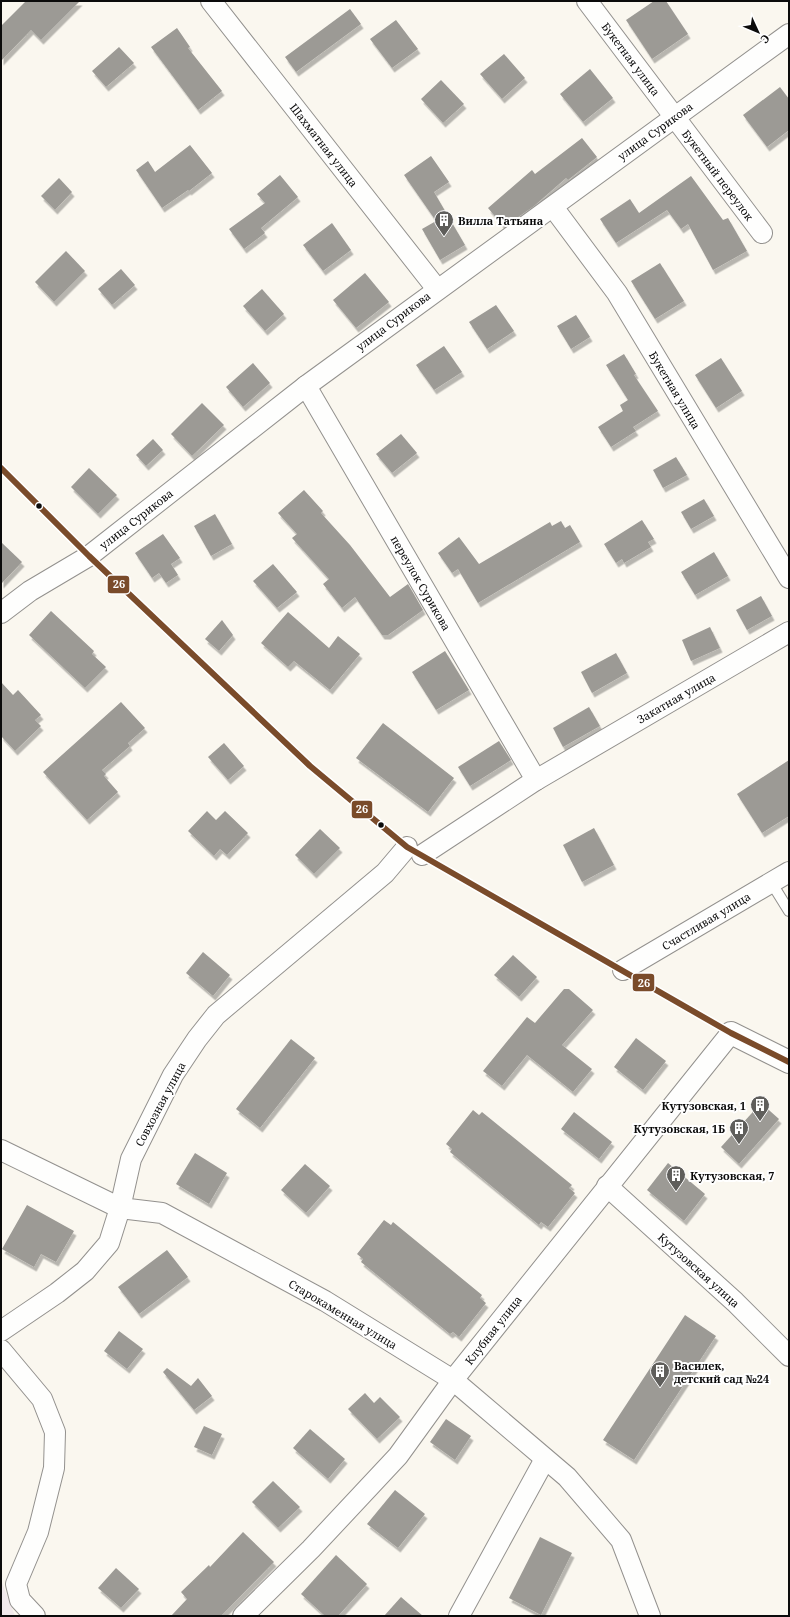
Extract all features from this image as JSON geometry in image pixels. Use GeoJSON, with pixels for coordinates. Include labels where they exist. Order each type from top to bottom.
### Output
{"type":"FeatureCollection","features":[{"type":"Feature","properties":{"kind":"street","name":"Шахматная улица"},"geometry":{"type":"LineString","coordinates":[[211,1],[437,289]]}},
{"type":"Feature","properties":{"kind":"street","name":"Букетная улица"},"geometry":{"type":"LineString","coordinates":[[587,1],[674,117]]}},
{"type":"Feature","properties":{"kind":"street","name":"улица Сурикова"},"geometry":{"type":"LineString","coordinates":[[1,613],[30,591],[89,556],[306,386],[437,289],[553,207],[789,34]]}},
{"type":"Feature","properties":{"kind":"street","name":"Букетный переулок"},"geometry":{"type":"LineString","coordinates":[[674,117],[762,233]]}},
{"type":"Feature","properties":{"kind":"street","name":"Букетная улица"},"geometry":{"type":"LineString","coordinates":[[553,207],[617,293],[789,578]]}},
{"type":"Feature","properties":{"kind":"street","name":"переулок Сурикова"},"geometry":{"type":"LineString","coordinates":[[306,386],[536,780]]}},
{"type":"Feature","properties":{"kind":"street","name":"Закатная улица"},"geometry":{"type":"LineString","coordinates":[[414,851],[789,632]]}},
{"type":"Feature","properties":{"kind":"street","name":"Совхозная улица"},"geometry":{"type":"LineString","coordinates":[[1,1331],[57,1293],[85,1271],[109,1243],[120,1208],[131,1159],[173,1075],[197,1039],[216,1015],[385,873],[414,851]]}},
{"type":"Feature","properties":{"kind":"street","name":"Счастливая улица"},"geometry":{"type":"LineString","coordinates":[[623,970],[789,872]]}},
{"type":"Feature","properties":{"kind":"street"},"geometry":{"type":"LineString","coordinates":[[731,1033],[789,1062]]}},
{"type":"Feature","properties":{"kind":"street","name":"Клубная улица"},"geometry":{"type":"LineString","coordinates":[[243,1616],[312,1549],[398,1456],[453,1380],[731,1033]]}},
{"type":"Feature","properties":{"kind":"street","name":"Старокаменная улица"},"geometry":{"type":"LineString","coordinates":[[1,1150],[120,1208],[162,1213],[325,1302],[453,1380],[567,1477],[621,1540],[650,1616]]}},
{"type":"Feature","properties":{"kind":"street","name":"Кутузовская улица"},"geometry":{"type":"LineString","coordinates":[[607,1186],[735,1302],[789,1356]]}},
{"type":"Feature","properties":{"kind":"street"},"geometry":{"type":"LineString","coordinates":[[1,1350],[42,1399],[55,1432],[54,1468],[38,1532],[16,1584],[20,1600],[35,1616]]}},
{"type":"Feature","properties":{"kind":"street"},"geometry":{"type":"LineString","coordinates":[[459,1616],[545,1459]]}},
{"type":"Feature","properties":{"kind":"lane"},"geometry":{"type":"LineString","coordinates":[[771,882],[789,911]]}},
{"type":"Feature","properties":{"kind":"shaded area"},"geometry":{"type":"Polygon","coordinates":[[[1,1580],[15,1616],[1,1616],[1,1580]]]}},
{"type":"Feature","properties":{"kind":"building"},"geometry":{"type":"Polygon","coordinates":[[[26,1],[80,1],[41,40],[31,30],[1,61],[1,26],[26,1]]]}},
{"type":"Feature","properties":{"kind":"building"},"geometry":{"type":"Polygon","coordinates":[[[654,1],[666,1],[688,34],[652,59],[626,20],[654,1]]]}},
{"type":"Feature","properties":{"kind":"building"},"geometry":{"type":"Polygon","coordinates":[[[350,9],[361,24],[296,72],[285,57],[350,9]]]}},
{"type":"Feature","properties":{"kind":"building"},"geometry":{"type":"Polygon","coordinates":[[[396,20],[418,49],[392,68],[370,39],[396,20]]]}},
{"type":"Feature","properties":{"kind":"building"},"geometry":{"type":"Polygon","coordinates":[[[177,28],[190,47],[188,48],[222,91],[198,110],[151,47],[177,28]]]}},
{"type":"Feature","properties":{"kind":"building"},"geometry":{"type":"Polygon","coordinates":[[[119,47],[134,63],[106,87],[92,71],[119,47]]]}},
{"type":"Feature","properties":{"kind":"building"},"geometry":{"type":"Polygon","coordinates":[[[504,54],[525,78],[502,99],[480,74],[504,54]]]}},
{"type":"Feature","properties":{"kind":"building"},"geometry":{"type":"Polygon","coordinates":[[[590,69],[613,98],[583,122],[560,94],[590,69]]]}},
{"type":"Feature","properties":{"kind":"building"},"geometry":{"type":"Polygon","coordinates":[[[441,80],[464,104],[443,123],[421,99],[441,80]]]}},
{"type":"Feature","properties":{"kind":"building"},"geometry":{"type":"Polygon","coordinates":[[[780,87],[789,99],[789,130],[767,147],[743,115],[780,87]]]}},
{"type":"Feature","properties":{"kind":"building"},"geometry":{"type":"Polygon","coordinates":[[[582,138],[597,157],[568,180],[566,178],[534,206],[504,227],[488,208],[532,170],[535,174],[582,138]]]}},
{"type":"Feature","properties":{"kind":"building"},"geometry":{"type":"Polygon","coordinates":[[[190,145],[212,173],[189,191],[188,190],[162,208],[136,170],[148,161],[155,172],[190,145]]]}},
{"type":"Feature","properties":{"kind":"building"},"geometry":{"type":"Polygon","coordinates":[[[431,156],[449,182],[434,192],[465,245],[440,260],[422,229],[436,221],[404,175],[431,156]]]}},
{"type":"Feature","properties":{"kind":"building"},"geometry":{"type":"Polygon","coordinates":[[[280,175],[298,197],[261,228],[265,233],[244,249],[229,229],[265,203],[257,194],[280,175]]]}},
{"type":"Feature","properties":{"kind":"building"},"geometry":{"type":"Polygon","coordinates":[[[691,176],[723,220],[728,218],[747,251],[713,270],[688,224],[681,229],[667,210],[616,243],[600,219],[630,199],[639,213],[691,176]]]}},
{"type":"Feature","properties":{"kind":"building"},"geometry":{"type":"Polygon","coordinates":[[[59,178],[72,192],[55,210],[41,196],[59,178]]]}},
{"type":"Feature","properties":{"kind":"building"},"geometry":{"type":"Polygon","coordinates":[[[332,223],[351,250],[323,271],[303,245],[332,223]]]}},
{"type":"Feature","properties":{"kind":"building"},"geometry":{"type":"Polygon","coordinates":[[[66,251],[85,271],[54,302],[35,282],[66,251]]]}},
{"type":"Feature","properties":{"kind":"building"},"geometry":{"type":"Polygon","coordinates":[[[660,263],[684,301],[655,319],[631,281],[660,263]]]}},
{"type":"Feature","properties":{"kind":"building"},"geometry":{"type":"Polygon","coordinates":[[[121,269],[135,285],[112,305],[98,289],[121,269]]]}},
{"type":"Feature","properties":{"kind":"building"},"geometry":{"type":"Polygon","coordinates":[[[365,273],[389,302],[356,328],[333,300],[365,273]]]}},
{"type":"Feature","properties":{"kind":"building"},"geometry":{"type":"Polygon","coordinates":[[[262,289],[284,314],[265,331],[243,306],[262,289]]]}},
{"type":"Feature","properties":{"kind":"building"},"geometry":{"type":"Polygon","coordinates":[[[496,305],[514,331],[487,349],[469,322],[496,305]]]}},
{"type":"Feature","properties":{"kind":"building"},"geometry":{"type":"Polygon","coordinates":[[[576,315],[590,337],[571,349],[557,326],[576,315]]]}},
{"type":"Feature","properties":{"kind":"building"},"geometry":{"type":"Polygon","coordinates":[[[444,346],[462,372],[434,390],[416,365],[444,346]]]}},
{"type":"Feature","properties":{"kind":"building"},"geometry":{"type":"Polygon","coordinates":[[[624,354],[636,374],[634,375],[658,411],[633,427],[636,431],[611,447],[598,427],[623,411],[620,405],[628,400],[606,365],[624,354]]]}},
{"type":"Feature","properties":{"kind":"building"},"geometry":{"type":"Polygon","coordinates":[[[721,358],[742,391],[716,408],[695,375],[721,358]]]}},
{"type":"Feature","properties":{"kind":"building"},"geometry":{"type":"Polygon","coordinates":[[[253,363],[270,383],[243,407],[226,387],[253,363]]]}},
{"type":"Feature","properties":{"kind":"building"},"geometry":{"type":"Polygon","coordinates":[[[202,403],[224,425],[192,456],[171,434],[202,403]]]}},
{"type":"Feature","properties":{"kind":"building"},"geometry":{"type":"Polygon","coordinates":[[[401,434],[417,453],[392,473],[376,454],[401,434]]]}},
{"type":"Feature","properties":{"kind":"building"},"geometry":{"type":"Polygon","coordinates":[[[153,439],[163,450],[146,466],[136,455],[153,439]]]}},
{"type":"Feature","properties":{"kind":"building"},"geometry":{"type":"Polygon","coordinates":[[[676,457],[687,475],[663,488],[653,470],[676,457]]]}},
{"type":"Feature","properties":{"kind":"building"},"geometry":{"type":"Polygon","coordinates":[[[89,468],[117,495],[98,514],[71,487],[89,468]]]}},
{"type":"Feature","properties":{"kind":"building"},"geometry":{"type":"Polygon","coordinates":[[[304,490],[323,511],[321,513],[350,545],[390,597],[408,584],[423,610],[388,635],[382,635],[355,597],[342,608],[323,584],[329,579],[292,538],[297,534],[278,513],[304,490]]]}},
{"type":"Feature","properties":{"kind":"building"},"geometry":{"type":"Polygon","coordinates":[[[704,499],[714,516],[691,529],[681,512],[704,499]]]}},
{"type":"Feature","properties":{"kind":"building"},"geometry":{"type":"Polygon","coordinates":[[[215,514],[232,544],[211,556],[194,526],[215,514]]]}},
{"type":"Feature","properties":{"kind":"building"},"geometry":{"type":"Polygon","coordinates":[[[642,520],[654,539],[648,542],[651,547],[624,563],[622,559],[616,563],[604,544],[642,520]]]}},
{"type":"Feature","properties":{"kind":"building"},"geometry":{"type":"Polygon","coordinates":[[[561,521],[565,528],[570,525],[580,542],[478,603],[458,569],[452,573],[438,553],[459,537],[479,564],[550,522],[552,526],[561,521]]]}},
{"type":"Feature","properties":{"kind":"building"},"geometry":{"type":"Polygon","coordinates":[[[163,534],[180,558],[171,564],[178,575],[166,583],[159,573],[152,578],[135,553],[163,534]]]}},
{"type":"Feature","properties":{"kind":"building"},"geometry":{"type":"Polygon","coordinates":[[[1,542],[22,562],[1,584],[1,542]]]}},
{"type":"Feature","properties":{"kind":"building"},"geometry":{"type":"Polygon","coordinates":[[[714,552],[728,576],[695,595],[681,572],[714,552]]]}},
{"type":"Feature","properties":{"kind":"building"},"geometry":{"type":"Polygon","coordinates":[[[273,564],[297,592],[277,608],[253,581],[273,564]]]}},
{"type":"Feature","properties":{"kind":"building"},"geometry":{"type":"Polygon","coordinates":[[[761,596],[772,616],[747,630],[736,610],[761,596]]]}},
{"type":"Feature","properties":{"kind":"building"},"geometry":{"type":"Polygon","coordinates":[[[51,611],[94,651],[92,654],[106,667],[85,688],[29,635],[51,611]]]}},
{"type":"Feature","properties":{"kind":"building"},"geometry":{"type":"Polygon","coordinates":[[[288,612],[329,648],[338,636],[360,654],[330,690],[294,661],[288,667],[261,643],[288,612]]]}},
{"type":"Feature","properties":{"kind":"building"},"geometry":{"type":"Polygon","coordinates":[[[222,620],[233,635],[219,651],[205,639],[222,620]]]}},
{"type":"Feature","properties":{"kind":"building"},"geometry":{"type":"Polygon","coordinates":[[[710,627],[720,648],[691,661],[682,640],[710,627]]]}},
{"type":"Feature","properties":{"kind":"building"},"geometry":{"type":"Polygon","coordinates":[[[445,651],[469,690],[436,710],[412,672],[445,651]]]}},
{"type":"Feature","properties":{"kind":"building"},"geometry":{"type":"Polygon","coordinates":[[[616,653],[627,673],[592,693],[581,672],[616,653]]]}},
{"type":"Feature","properties":{"kind":"building"},"geometry":{"type":"Polygon","coordinates":[[[1,682],[13,695],[18,690],[41,715],[35,720],[41,726],[15,751],[1,736],[1,682]]]}},
{"type":"Feature","properties":{"kind":"building"},"geometry":{"type":"Polygon","coordinates":[[[121,702],[145,728],[128,743],[130,746],[102,770],[106,774],[104,776],[118,792],[87,820],[43,772],[121,702]]]}},
{"type":"Feature","properties":{"kind":"building"},"geometry":{"type":"Polygon","coordinates":[[[589,707],[600,726],[563,747],[553,728],[589,707]]]}},
{"type":"Feature","properties":{"kind":"building"},"geometry":{"type":"Polygon","coordinates":[[[383,723],[454,778],[428,812],[356,758],[383,723]]]}},
{"type":"Feature","properties":{"kind":"building"},"geometry":{"type":"Polygon","coordinates":[[[499,741],[511,760],[470,786],[458,767],[499,741]]]}},
{"type":"Feature","properties":{"kind":"building"},"geometry":{"type":"Polygon","coordinates":[[[224,743],[244,766],[228,780],[208,757],[224,743]]]}},
{"type":"Feature","properties":{"kind":"building"},"geometry":{"type":"Polygon","coordinates":[[[789,760],[789,816],[762,833],[737,794],[789,760]]]}},
{"type":"Feature","properties":{"kind":"building"},"geometry":{"type":"Polygon","coordinates":[[[207,811],[216,820],[225,811],[248,833],[227,855],[220,849],[214,856],[188,831],[207,811]]]}},
{"type":"Feature","properties":{"kind":"building"},"geometry":{"type":"Polygon","coordinates":[[[594,828],[614,865],[582,882],[563,845],[594,828]]]}},
{"type":"Feature","properties":{"kind":"building"},"geometry":{"type":"Polygon","coordinates":[[[320,829],[340,848],[314,874],[295,855],[320,829]]]}},
{"type":"Feature","properties":{"kind":"building"},"geometry":{"type":"Polygon","coordinates":[[[203,952],[230,975],[213,996],[186,973],[203,952]]]}},
{"type":"Feature","properties":{"kind":"building"},"geometry":{"type":"Polygon","coordinates":[[[513,955],[537,977],[519,997],[494,975],[513,955]]]}},
{"type":"Feature","properties":{"kind":"building"},"geometry":{"type":"Polygon","coordinates":[[[564,989],[569,989],[593,1010],[562,1045],[592,1069],[573,1092],[527,1055],[502,1086],[483,1071],[527,1017],[535,1023],[564,989]]]}},
{"type":"Feature","properties":{"kind":"building"},"geometry":{"type":"Polygon","coordinates":[[[636,1038],[666,1061],[643,1090],[614,1067],[636,1038]]]}},
{"type":"Feature","properties":{"kind":"building"},"geometry":{"type":"Polygon","coordinates":[[[291,1039],[315,1058],[260,1128],[236,1109],[291,1039]]]}},
{"type":"Feature","properties":{"kind":"building"},"geometry":{"type":"Polygon","coordinates":[[[761,1103],[779,1119],[739,1164],[721,1147],[761,1103]]]}},
{"type":"Feature","properties":{"kind":"building"},"geometry":{"type":"Polygon","coordinates":[[[473,1110],[479,1115],[482,1112],[572,1185],[569,1188],[575,1193],[548,1227],[541,1222],[539,1225],[450,1152],[452,1149],[446,1144],[473,1110]]]}},
{"type":"Feature","properties":{"kind":"building"},"geometry":{"type":"Polygon","coordinates":[[[574,1112],[612,1142],[599,1159],[561,1129],[574,1112]]]}},
{"type":"Feature","properties":{"kind":"building"},"geometry":{"type":"Polygon","coordinates":[[[195,1153],[227,1173],[209,1204],[176,1184],[195,1153]]]}},
{"type":"Feature","properties":{"kind":"building","name":"Кутузовская, 7"},"geometry":{"type":"Polygon","coordinates":[[[668,1163],[705,1194],[684,1221],[647,1190],[668,1163]]]}},
{"type":"Feature","properties":{"kind":"building"},"geometry":{"type":"Polygon","coordinates":[[[305,1164],[330,1186],[306,1213],[281,1190],[305,1164]]]}},
{"type":"Feature","properties":{"kind":"building"},"geometry":{"type":"Polygon","coordinates":[[[27,1205],[74,1231],[56,1262],[41,1254],[34,1267],[2,1249],[27,1205]]]}},
{"type":"Feature","properties":{"kind":"building"},"geometry":{"type":"Polygon","coordinates":[[[384,1220],[391,1225],[393,1222],[482,1295],[480,1298],[486,1303],[459,1337],[453,1332],[450,1334],[361,1262],[363,1259],[357,1254],[384,1220]]]}},
{"type":"Feature","properties":{"kind":"building"},"geometry":{"type":"Polygon","coordinates":[[[167,1250],[188,1277],[139,1314],[118,1287],[167,1250]]]}},
{"type":"Feature","properties":{"kind":"building","name":"Василек, детский сад №24"},"geometry":{"type":"Polygon","coordinates":[[[685,1315],[716,1336],[634,1460],[603,1440],[685,1315]]]}},
{"type":"Feature","properties":{"kind":"building"},"geometry":{"type":"Polygon","coordinates":[[[119,1331],[143,1349],[127,1369],[104,1351],[119,1331]]]}},
{"type":"Feature","properties":{"kind":"building"},"geometry":{"type":"Polygon","coordinates":[[[167,1368],[191,1386],[198,1378],[212,1396],[194,1410],[163,1372],[167,1368]]]}},
{"type":"Feature","properties":{"kind":"building"},"geometry":{"type":"Polygon","coordinates":[[[365,1393],[374,1403],[380,1397],[400,1417],[377,1439],[348,1409],[365,1393]]]}},
{"type":"Feature","properties":{"kind":"building"},"geometry":{"type":"Polygon","coordinates":[[[446,1419],[471,1436],[455,1460],[430,1442],[446,1419]]]}},
{"type":"Feature","properties":{"kind":"building"},"geometry":{"type":"Polygon","coordinates":[[[204,1426],[222,1434],[212,1455],[194,1447],[204,1426]]]}},
{"type":"Feature","properties":{"kind":"building"},"geometry":{"type":"Polygon","coordinates":[[[310,1429],[345,1459],[328,1479],[293,1448],[310,1429]]]}},
{"type":"Feature","properties":{"kind":"building"},"geometry":{"type":"Polygon","coordinates":[[[273,1481],[300,1507],[278,1528],[252,1502],[273,1481]]]}},
{"type":"Feature","properties":{"kind":"building"},"geometry":{"type":"Polygon","coordinates":[[[395,1490],[425,1514],[398,1548],[367,1524],[395,1490]]]}},
{"type":"Feature","properties":{"kind":"building"},"geometry":{"type":"Polygon","coordinates":[[[243,1532],[274,1562],[221,1616],[171,1616],[187,1599],[181,1592],[209,1565],[210,1567],[243,1532]]]}},
{"type":"Feature","properties":{"kind":"building"},"geometry":{"type":"Polygon","coordinates":[[[540,1537],[572,1553],[541,1615],[509,1598],[540,1537]]]}},
{"type":"Feature","properties":{"kind":"building"},"geometry":{"type":"Polygon","coordinates":[[[336,1555],[367,1584],[338,1616],[325,1616],[301,1594],[336,1555]]]}},
{"type":"Feature","properties":{"kind":"building"},"geometry":{"type":"Polygon","coordinates":[[[116,1568],[139,1589],[121,1608],[98,1588],[116,1568]]]}},
{"type":"Feature","properties":{"kind":"building"},"geometry":{"type":"Polygon","coordinates":[[[401,1597],[423,1616],[384,1616],[401,1597]]]}},
{"type":"Feature","properties":{"kind":"transit line","name":"26"},"geometry":{"type":"LineString","coordinates":[[1,468],[89,556],[310,766],[407,847],[731,1033],[789,1062]]}},
{"type":"Feature","properties":{"kind":"place","name":"Вилла Татьяна"},"geometry":{"type":"Point","coordinates":[444,237]}},
{"type":"Feature","properties":{"kind":"place","name":"Кутузовская, 1"},"geometry":{"type":"Point","coordinates":[760,1122]}},
{"type":"Feature","properties":{"kind":"place","name":"Кутузовская, 1Б"},"geometry":{"type":"Point","coordinates":[739,1145]}},
{"type":"Feature","properties":{"kind":"place","name":"Кутузовская, 7"},"geometry":{"type":"Point","coordinates":[676,1192]}},
{"type":"Feature","properties":{"kind":"place","name":"Василек, детский сад №24"},"geometry":{"type":"Point","coordinates":[660,1388]}}]}
